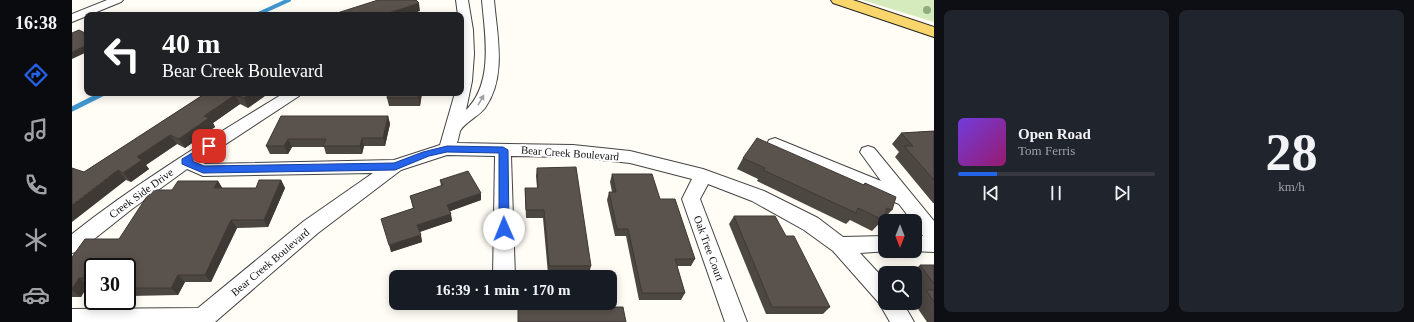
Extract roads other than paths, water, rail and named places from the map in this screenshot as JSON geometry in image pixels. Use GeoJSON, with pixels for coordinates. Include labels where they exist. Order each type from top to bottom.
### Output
{"type":"FeatureCollection","features":[{"type":"Feature","properties":{"kind":"main road"},"geometry":{"type":"LineString","coordinates":[[838,0],[934,32]]}},
{"type":"Feature","properties":{"kind":"main road"},"geometry":{"type":"LineString","coordinates":[[855,0],[934,27]]}},
{"type":"Feature","properties":{"kind":"street"},"geometry":{"type":"LineString","coordinates":[[87,12],[117,0]]}},
{"type":"Feature","properties":{"kind":"street"},"geometry":{"type":"LineString","coordinates":[[462,0],[463,12]]}},
{"type":"Feature","properties":{"kind":"street"},"geometry":{"type":"LineString","coordinates":[[454,128],[474,110],[481,101],[485,91],[492,60],[488,0]]}},
{"type":"Feature","properties":{"kind":"street"},"geometry":{"type":"LineString","coordinates":[[72,18],[84,13]]}},
{"type":"Feature","properties":{"kind":"street"},"geometry":{"type":"LineString","coordinates":[[464,19],[489,18]]}},
{"type":"Feature","properties":{"kind":"street"},"geometry":{"type":"LineString","coordinates":[[464,23],[468,38],[464,83]]}},
{"type":"Feature","properties":{"kind":"street","name":"Creek Side Drive"},"geometry":{"type":"LineString","coordinates":[[72,245],[185,161],[289,96]]}},
{"type":"Feature","properties":{"kind":"street"},"geometry":{"type":"LineString","coordinates":[[447,149],[454,128],[461,96]]}},
{"type":"Feature","properties":{"kind":"street"},"geometry":{"type":"LineString","coordinates":[[775,144],[906,199]]}},
{"type":"Feature","properties":{"kind":"street","name":"Bear Creek Boulevard"},"geometry":{"type":"LineString","coordinates":[[200,321],[311,227],[395,166],[427,154],[447,149],[573,151],[630,157],[704,174],[758,196],[788,211],[840,245],[878,287]]}},
{"type":"Feature","properties":{"kind":"street"},"geometry":{"type":"LineString","coordinates":[[503,150],[504,270]]}},
{"type":"Feature","properties":{"kind":"street"},"geometry":{"type":"LineString","coordinates":[[868,152],[934,234]]}},
{"type":"Feature","properties":{"kind":"street"},"geometry":{"type":"LineString","coordinates":[[185,161],[203,170],[395,166]]}},
{"type":"Feature","properties":{"kind":"street","name":"Oak Tree Court"},"geometry":{"type":"LineString","coordinates":[[704,174],[691,199],[736,322]]}},
{"type":"Feature","properties":{"kind":"street"},"geometry":{"type":"LineString","coordinates":[[840,245],[878,244]]}},
{"type":"Feature","properties":{"kind":"street"},"geometry":{"type":"LineString","coordinates":[[922,244],[934,244]]}},
{"type":"Feature","properties":{"kind":"street"},"geometry":{"type":"LineString","coordinates":[[895,310],[903,322]]}},
{"type":"Feature","properties":{"kind":"street"},"geometry":{"type":"LineString","coordinates":[[72,320],[200,321]]}},
{"type":"Feature","properties":{"kind":"waterway"},"geometry":{"type":"LineString","coordinates":[[263,12],[289,0]]}},
{"type":"Feature","properties":{"kind":"waterway"},"geometry":{"type":"LineString","coordinates":[[72,109],[98,96]]}}]}
